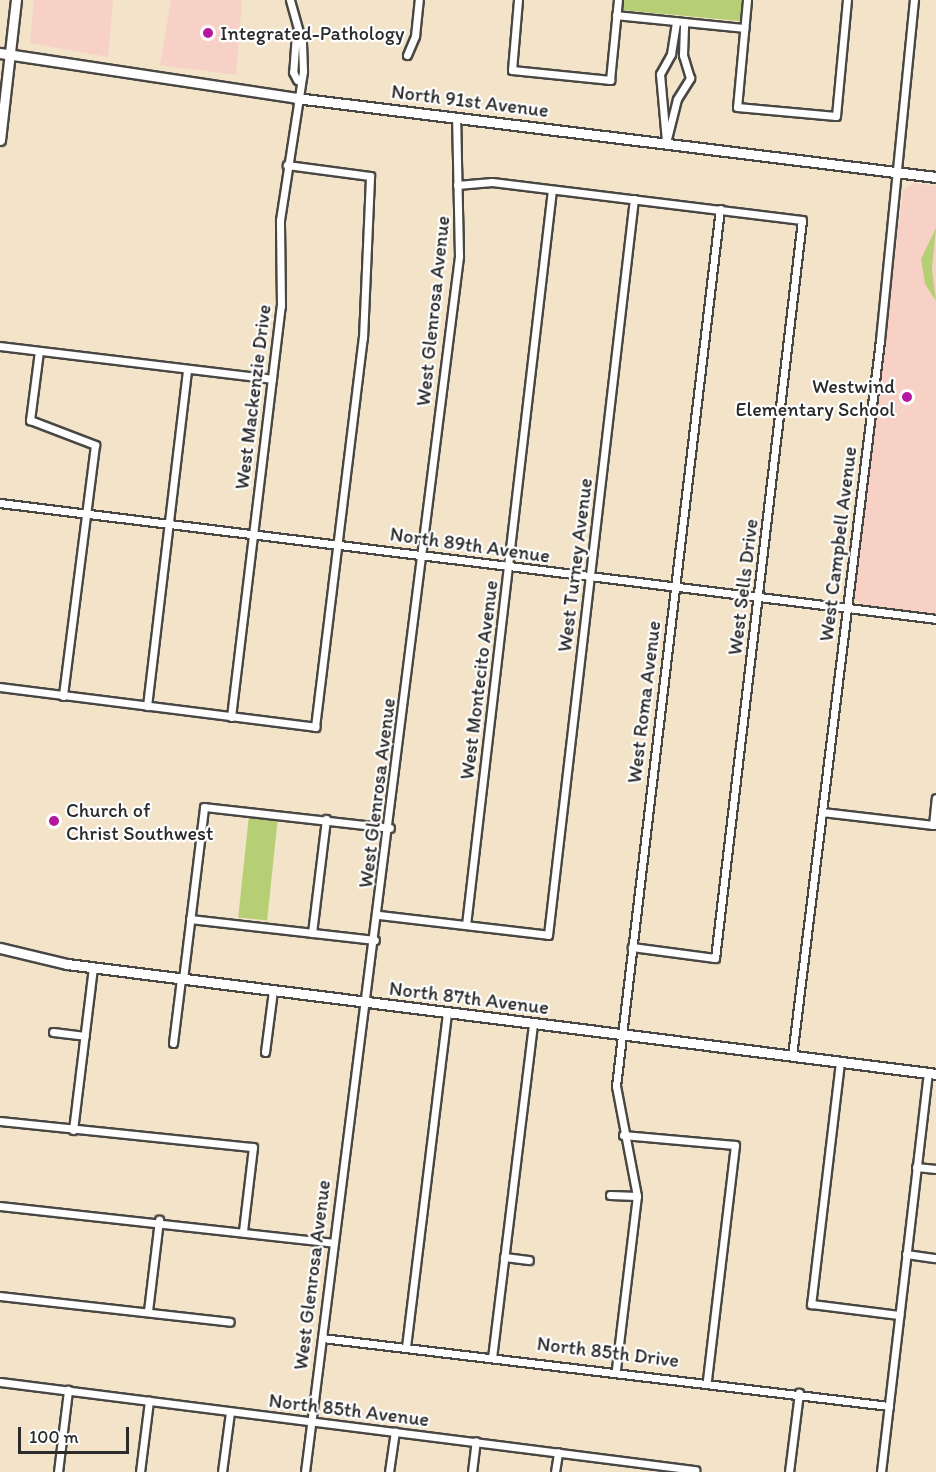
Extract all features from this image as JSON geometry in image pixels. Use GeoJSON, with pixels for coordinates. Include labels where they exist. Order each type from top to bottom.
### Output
{"type":"FeatureCollection","features":[{"type":"Feature","properties":{"kind":"main road"},"geometry":{"type":"LineString","coordinates":[[0,140],[5,53],[16,0]]}},
{"type":"Feature","properties":{"kind":"main road","name":"North 91st Avenue"},"geometry":{"type":"LineString","coordinates":[[5,53],[296,98],[936,177]]}},
{"type":"Feature","properties":{"kind":"main road","name":"North 87th Avenue"},"geometry":{"type":"LineString","coordinates":[[0,948],[93,967],[447,1014],[932,1074]]}},
{"type":"Feature","properties":{"kind":"street","name":"West Mackenzie Drive"},"geometry":{"type":"LineString","coordinates":[[231,717],[272,379],[287,165],[296,98],[297,80],[293,72],[296,33],[290,0]]}},
{"type":"Feature","properties":{"kind":"street"},"geometry":{"type":"LineString","coordinates":[[406,55],[415,36],[419,0]]}},
{"type":"Feature","properties":{"kind":"street"},"geometry":{"type":"LineString","coordinates":[[518,0],[512,70],[610,80],[618,0]]}},
{"type":"Feature","properties":{"kind":"street"},"geometry":{"type":"LineString","coordinates":[[747,0],[737,107],[836,116],[847,0]]}},
{"type":"Feature","properties":{"kind":"street","name":"West Campbell Avenue"},"geometry":{"type":"LineString","coordinates":[[792,1056],[899,172],[914,0]]}},
{"type":"Feature","properties":{"kind":"street"},"geometry":{"type":"LineString","coordinates":[[616,15],[744,28]]}},
{"type":"Feature","properties":{"kind":"street"},"geometry":{"type":"LineString","coordinates":[[666,143],[667,103],[660,74],[667,61],[680,21]]}},
{"type":"Feature","properties":{"kind":"street"},"geometry":{"type":"LineString","coordinates":[[666,143],[677,99],[690,78],[685,61],[680,21]]}},
{"type":"Feature","properties":{"kind":"street"},"geometry":{"type":"LineString","coordinates":[[667,61],[685,61]]}},
{"type":"Feature","properties":{"kind":"street","name":"West Glenrosa Avenue"},"geometry":{"type":"LineString","coordinates":[[304,1472],[362,1002],[379,915],[461,231],[456,117]]}},
{"type":"Feature","properties":{"kind":"street"},"geometry":{"type":"LineString","coordinates":[[0,687],[315,727],[363,338],[370,176],[287,165]]}},
{"type":"Feature","properties":{"kind":"street"},"geometry":{"type":"LineString","coordinates":[[458,185],[492,182],[720,209]]}},
{"type":"Feature","properties":{"kind":"street","name":"West Montecito Avenue"},"geometry":{"type":"LineString","coordinates":[[466,925],[552,190]]}},
{"type":"Feature","properties":{"kind":"street","name":"West Turney Avenue"},"geometry":{"type":"LineString","coordinates":[[466,925],[548,935],[634,199]]}},
{"type":"Feature","properties":{"kind":"street","name":"West Sells Drive"},"geometry":{"type":"LineString","coordinates":[[632,947],[715,958],[758,599],[802,220],[720,209]]}},
{"type":"Feature","properties":{"kind":"street","name":"West Roma Avenue"},"geometry":{"type":"LineString","coordinates":[[616,1369],[637,1196],[623,1135],[616,1086],[673,588],[720,209]]}},
{"type":"Feature","properties":{"kind":"street"},"geometry":{"type":"LineString","coordinates":[[0,346],[272,379]]}},
{"type":"Feature","properties":{"kind":"street"},"geometry":{"type":"LineString","coordinates":[[39,351],[30,420],[94,445],[63,696]]}},
{"type":"Feature","properties":{"kind":"street"},"geometry":{"type":"LineString","coordinates":[[147,706],[187,369]]}},
{"type":"Feature","properties":{"kind":"street","name":"North 89th Avenue"},"geometry":{"type":"LineString","coordinates":[[0,503],[253,533],[758,599],[936,619]]}},
{"type":"Feature","properties":{"kind":"street"},"geometry":{"type":"LineString","coordinates":[[822,812],[933,825],[936,798]]}},
{"type":"Feature","properties":{"kind":"street"},"geometry":{"type":"LineString","coordinates":[[173,1042],[204,807],[390,828]]}},
{"type":"Feature","properties":{"kind":"street"},"geometry":{"type":"LineString","coordinates":[[312,933],[326,819]]}},
{"type":"Feature","properties":{"kind":"street"},"geometry":{"type":"LineString","coordinates":[[379,915],[466,925]]}},
{"type":"Feature","properties":{"kind":"street"},"geometry":{"type":"LineString","coordinates":[[189,919],[375,939]]}},
{"type":"Feature","properties":{"kind":"street"},"geometry":{"type":"LineString","coordinates":[[73,1130],[93,967]]}},
{"type":"Feature","properties":{"kind":"street"},"geometry":{"type":"LineString","coordinates":[[265,1052],[273,990]]}},
{"type":"Feature","properties":{"kind":"street"},"geometry":{"type":"LineString","coordinates":[[406,1347],[447,1014]]}},
{"type":"Feature","properties":{"kind":"street"},"geometry":{"type":"LineString","coordinates":[[492,1358],[533,1024]]}},
{"type":"Feature","properties":{"kind":"street"},"geometry":{"type":"LineString","coordinates":[[53,1032],[85,1036]]}},
{"type":"Feature","properties":{"kind":"street"},"geometry":{"type":"LineString","coordinates":[[840,1062],[811,1304],[899,1315]]}},
{"type":"Feature","properties":{"kind":"street"},"geometry":{"type":"LineString","coordinates":[[881,1472],[916,1167],[932,1074]]}},
{"type":"Feature","properties":{"kind":"street"},"geometry":{"type":"LineString","coordinates":[[0,1122],[253,1147],[243,1231]]}},
{"type":"Feature","properties":{"kind":"street"},"geometry":{"type":"LineString","coordinates":[[623,1135],[735,1145],[707,1381]]}},
{"type":"Feature","properties":{"kind":"street"},"geometry":{"type":"LineString","coordinates":[[916,1167],[936,1169]]}},
{"type":"Feature","properties":{"kind":"street"},"geometry":{"type":"LineString","coordinates":[[610,1195],[637,1196]]}},
{"type":"Feature","properties":{"kind":"street"},"geometry":{"type":"LineString","coordinates":[[0,1206],[159,1220],[333,1243]]}},
{"type":"Feature","properties":{"kind":"street"},"geometry":{"type":"LineString","coordinates":[[148,1311],[159,1220]]}},
{"type":"Feature","properties":{"kind":"street"},"geometry":{"type":"LineString","coordinates":[[906,1254],[936,1258]]}},
{"type":"Feature","properties":{"kind":"street"},"geometry":{"type":"LineString","coordinates":[[504,1257],[529,1260]]}},
{"type":"Feature","properties":{"kind":"street"},"geometry":{"type":"LineString","coordinates":[[0,1296],[230,1322]]}},
{"type":"Feature","properties":{"kind":"street","name":"North 85th Drive"},"geometry":{"type":"LineString","coordinates":[[322,1338],[492,1358],[616,1369],[889,1406]]}},
{"type":"Feature","properties":{"kind":"street","name":"North 85th Avenue"},"geometry":{"type":"LineString","coordinates":[[0,1382],[695,1470]]}},
{"type":"Feature","properties":{"kind":"street"},"geometry":{"type":"LineString","coordinates":[[58,1472],[68,1390]]}},
{"type":"Feature","properties":{"kind":"street"},"geometry":{"type":"LineString","coordinates":[[789,1472],[799,1393]]}},
{"type":"Feature","properties":{"kind":"street"},"geometry":{"type":"LineString","coordinates":[[140,1472],[149,1401]]}},
{"type":"Feature","properties":{"kind":"street"},"geometry":{"type":"LineString","coordinates":[[222,1472],[230,1412]]}},
{"type":"Feature","properties":{"kind":"street"},"geometry":{"type":"LineString","coordinates":[[389,1472],[394,1431]]}},
{"type":"Feature","properties":{"kind":"street"},"geometry":{"type":"LineString","coordinates":[[472,1472],[476,1441]]}},
{"type":"Feature","properties":{"kind":"street"},"geometry":{"type":"LineString","coordinates":[[555,1472],[558,1452]]}},
{"type":"Feature","properties":{"kind":"street"},"geometry":{"type":"LineString","coordinates":[[643,1472],[644,1464]]}},
{"type":"Feature","properties":{"kind":"shaded area"},"geometry":{"type":"Polygon","coordinates":[[[34,0],[113,0],[108,57],[30,43],[34,0]]]}},
{"type":"Feature","properties":{"kind":"shaded area"},"geometry":{"type":"Polygon","coordinates":[[[171,0],[242,0],[236,75],[160,65],[171,0]]]}},
{"type":"Feature","properties":{"kind":"shaded area","name":"Westwind Elementary School"},"geometry":{"type":"Polygon","coordinates":[[[914,183],[936,186],[936,614],[863,605],[854,599],[903,190],[914,183]]]}},
{"type":"Feature","properties":{"kind":"green space"},"geometry":{"type":"Polygon","coordinates":[[[623,0],[742,0],[740,21],[622,10],[623,0]]]}},
{"type":"Feature","properties":{"kind":"green space"},"geometry":{"type":"Polygon","coordinates":[[[936,228],[932,269],[936,301],[925,284],[921,259],[936,228]]]}},
{"type":"Feature","properties":{"kind":"green space"},"geometry":{"type":"Polygon","coordinates":[[[249,815],[278,818],[267,920],[238,917],[249,815]]]}},
{"type":"Feature","properties":{"kind":"place","name":"Integrated-Pathology"},"geometry":{"type":"Point","coordinates":[208,33]}},
{"type":"Feature","properties":{"kind":"place","name":"Westwind Elementary School"},"geometry":{"type":"Point","coordinates":[907,397]}},
{"type":"Feature","properties":{"kind":"place","name":"Church of Christ Southwest"},"geometry":{"type":"Point","coordinates":[54,821]}}]}
